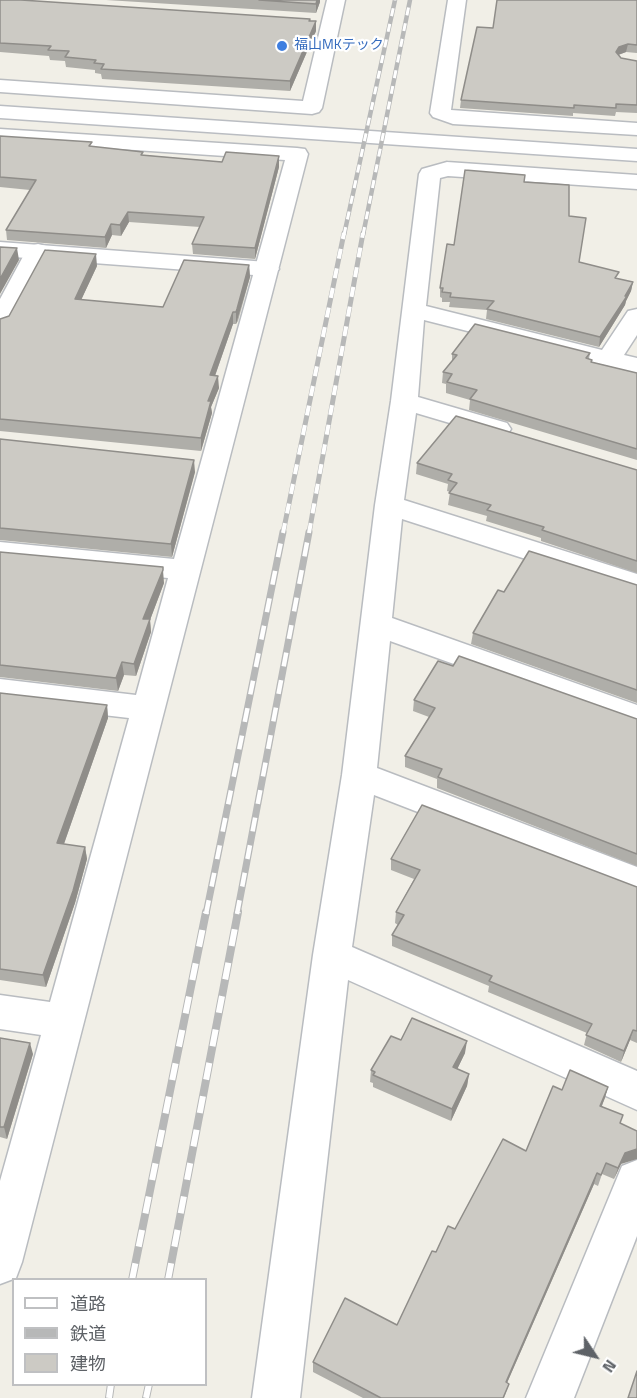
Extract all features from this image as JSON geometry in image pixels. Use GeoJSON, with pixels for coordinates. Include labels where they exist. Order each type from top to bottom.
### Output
{"type":"FeatureCollection","features":[{"type":"Feature","properties":{"kind":"street"},"geometry":{"type":"LineString","coordinates":[[0,86],[312,108],[324,22],[336,0]]}},
{"type":"Feature","properties":{"kind":"street"},"geometry":{"type":"LineString","coordinates":[[458,0],[440,114],[453,118],[637,129]]}},
{"type":"Feature","properties":{"kind":"street"},"geometry":{"type":"LineString","coordinates":[[0,112],[637,154]]}},
{"type":"Feature","properties":{"kind":"street"},"geometry":{"type":"LineString","coordinates":[[0,135],[297,154],[267,269],[205,462],[187,570],[0,1262]]}},
{"type":"Feature","properties":{"kind":"street"},"geometry":{"type":"LineString","coordinates":[[276,1398],[332,955],[359,775],[388,506],[404,401],[430,174],[447,169],[637,182]]}},
{"type":"Feature","properties":{"kind":"street"},"geometry":{"type":"LineString","coordinates":[[0,249],[267,269]]}},
{"type":"Feature","properties":{"kind":"street"},"geometry":{"type":"LineString","coordinates":[[0,322],[38,251]]}},
{"type":"Feature","properties":{"kind":"street"},"geometry":{"type":"LineString","coordinates":[[413,310],[637,366]]}},
{"type":"Feature","properties":{"kind":"street"},"geometry":{"type":"LineString","coordinates":[[609,359],[637,316]]}},
{"type":"Feature","properties":{"kind":"street"},"geometry":{"type":"LineString","coordinates":[[404,401],[526,437]]}},
{"type":"Feature","properties":{"kind":"street"},"geometry":{"type":"LineString","coordinates":[[388,506],[637,585]]}},
{"type":"Feature","properties":{"kind":"street"},"geometry":{"type":"LineString","coordinates":[[0,552],[187,570]]}},
{"type":"Feature","properties":{"kind":"street"},"geometry":{"type":"LineString","coordinates":[[376,624],[637,718]]}},
{"type":"Feature","properties":{"kind":"street"},"geometry":{"type":"LineString","coordinates":[[0,691],[148,708]]}},
{"type":"Feature","properties":{"kind":"street"},"geometry":{"type":"LineString","coordinates":[[359,775],[637,882]]}},
{"type":"Feature","properties":{"kind":"street"},"geometry":{"type":"LineString","coordinates":[[332,955],[637,1091]]}},
{"type":"Feature","properties":{"kind":"street"},"geometry":{"type":"LineString","coordinates":[[0,1012],[64,1021]]}},
{"type":"Feature","properties":{"kind":"street"},"geometry":{"type":"LineString","coordinates":[[550,1398],[637,1180]]}},
{"type":"Feature","properties":{"kind":"building"},"geometry":{"type":"Polygon","coordinates":[[[0,0],[316,21],[290,81],[101,69],[104,64],[94,63],[96,60],[65,57],[69,51],[48,50],[51,46],[0,43],[0,0]]]}},
{"type":"Feature","properties":{"kind":"building"},"geometry":{"type":"Polygon","coordinates":[[[259,0],[317,0],[316,4],[259,0]]]}},
{"type":"Feature","properties":{"kind":"building"},"geometry":{"type":"Polygon","coordinates":[[[497,0],[637,0],[637,45],[628,44],[619,47],[616,52],[621,58],[637,61],[637,105],[616,104],[616,108],[574,105],[574,108],[461,100],[477,27],[493,28],[497,0]]]}},
{"type":"Feature","properties":{"kind":"building"},"geometry":{"type":"Polygon","coordinates":[[[0,136],[92,142],[89,146],[143,152],[141,155],[222,162],[226,152],[279,156],[255,248],[192,244],[204,217],[128,212],[120,225],[111,224],[105,237],[6,230],[36,180],[0,177],[0,136]]]}},
{"type":"Feature","properties":{"kind":"building"},"geometry":{"type":"Polygon","coordinates":[[[465,170],[525,175],[524,182],[569,185],[569,216],[586,218],[579,262],[619,272],[615,278],[633,282],[625,296],[627,296],[600,337],[487,309],[494,301],[450,297],[451,293],[442,292],[443,288],[440,288],[447,244],[454,245],[465,170]]]}},
{"type":"Feature","properties":{"kind":"building"},"geometry":{"type":"Polygon","coordinates":[[[0,247],[17,248],[0,279],[0,247]]]}},
{"type":"Feature","properties":{"kind":"building"},"geometry":{"type":"Polygon","coordinates":[[[45,250],[96,254],[75,299],[163,307],[184,260],[249,265],[236,312],[233,312],[210,375],[218,376],[208,401],[211,401],[201,438],[0,419],[0,319],[9,316],[45,250]]]}},
{"type":"Feature","properties":{"kind":"building"},"geometry":{"type":"Polygon","coordinates":[[[475,324],[590,353],[586,358],[592,360],[591,362],[637,373],[637,449],[470,399],[477,390],[447,382],[452,374],[443,372],[457,355],[452,354],[475,324]]]}},
{"type":"Feature","properties":{"kind":"building"},"geometry":{"type":"Polygon","coordinates":[[[456,416],[637,470],[637,561],[542,530],[544,527],[487,510],[491,505],[449,493],[457,483],[448,480],[452,474],[417,463],[456,416]]]}},
{"type":"Feature","properties":{"kind":"building"},"geometry":{"type":"Polygon","coordinates":[[[0,439],[194,460],[171,544],[0,528],[0,439]]]}},
{"type":"Feature","properties":{"kind":"building"},"geometry":{"type":"Polygon","coordinates":[[[529,551],[637,585],[637,690],[473,633],[498,590],[504,592],[529,551]]]}},
{"type":"Feature","properties":{"kind":"building"},"geometry":{"type":"Polygon","coordinates":[[[0,552],[163,567],[143,619],[150,619],[134,664],[122,662],[116,678],[0,665],[0,552]]]}},
{"type":"Feature","properties":{"kind":"building"},"geometry":{"type":"Polygon","coordinates":[[[459,656],[637,719],[637,854],[438,777],[442,769],[405,756],[435,708],[414,700],[438,661],[453,666],[459,656]]]}},
{"type":"Feature","properties":{"kind":"building"},"geometry":{"type":"Polygon","coordinates":[[[0,693],[107,705],[57,843],[85,847],[73,891],[43,975],[0,969],[0,693]]]}},
{"type":"Feature","properties":{"kind":"building"},"geometry":{"type":"Polygon","coordinates":[[[422,805],[637,887],[637,1031],[633,1030],[624,1051],[586,1035],[592,1024],[489,981],[492,976],[392,935],[404,915],[396,912],[420,870],[391,859],[422,805]]]}},
{"type":"Feature","properties":{"kind":"building"},"geometry":{"type":"Polygon","coordinates":[[[412,1018],[467,1041],[453,1067],[469,1074],[452,1109],[373,1075],[375,1072],[371,1070],[391,1036],[401,1040],[412,1018]]]}},
{"type":"Feature","properties":{"kind":"building"},"geometry":{"type":"Polygon","coordinates":[[[0,1038],[30,1043],[4,1127],[0,1127],[0,1038]]]}},
{"type":"Feature","properties":{"kind":"building"},"geometry":{"type":"Polygon","coordinates":[[[570,1070],[608,1087],[600,1106],[623,1115],[620,1123],[637,1131],[637,1149],[625,1153],[618,1168],[606,1163],[601,1175],[597,1173],[506,1382],[509,1384],[503,1398],[381,1398],[313,1362],[345,1298],[397,1325],[432,1251],[436,1252],[448,1226],[455,1229],[503,1139],[526,1151],[553,1086],[562,1090],[570,1070]]]}},
{"type":"Feature","properties":{"kind":"building"},"geometry":{"type":"Polygon","coordinates":[[[637,1371],[637,1398],[628,1398],[637,1371]]]}},
{"type":"Feature","properties":{"kind":"railway"},"geometry":{"type":"LineString","coordinates":[[344,235],[395,0]]}},
{"type":"Feature","properties":{"kind":"railway"},"geometry":{"type":"LineString","coordinates":[[363,235],[410,0]]}},
{"type":"Feature","properties":{"kind":"railway"},"geometry":{"type":"LineString","coordinates":[[283,533],[344,233]]}},
{"type":"Feature","properties":{"kind":"railway"},"geometry":{"type":"LineString","coordinates":[[309,533],[363,233]]}},
{"type":"Feature","properties":{"kind":"railway"},"geometry":{"type":"LineString","coordinates":[[206,914],[283,532]]}},
{"type":"Feature","properties":{"kind":"railway"},"geometry":{"type":"LineString","coordinates":[[237,914],[309,532]]}},
{"type":"Feature","properties":{"kind":"railway"},"geometry":{"type":"LineString","coordinates":[[132,1278],[206,912]]}},
{"type":"Feature","properties":{"kind":"railway"},"geometry":{"type":"LineString","coordinates":[[168,1278],[238,912]]}},
{"type":"Feature","properties":{"kind":"railway"},"geometry":{"type":"LineString","coordinates":[[109,1398],[111,1386]]}},
{"type":"Feature","properties":{"kind":"railway"},"geometry":{"type":"LineString","coordinates":[[146,1398],[149,1386]]}},
{"type":"Feature","properties":{"kind":"place","name":"福山MKテック"},"geometry":{"type":"Point","coordinates":[282,46]}}]}
